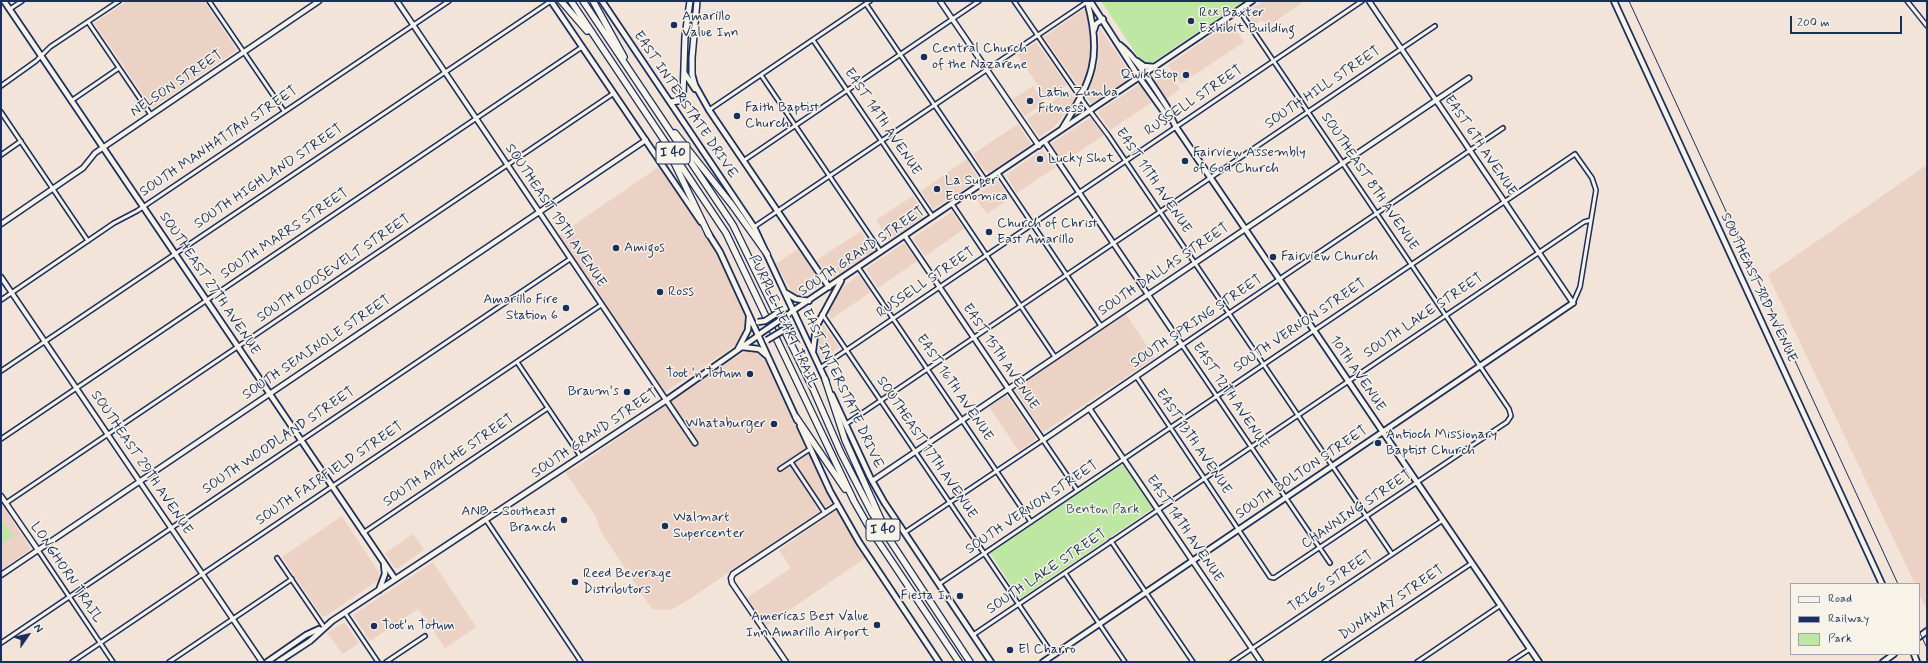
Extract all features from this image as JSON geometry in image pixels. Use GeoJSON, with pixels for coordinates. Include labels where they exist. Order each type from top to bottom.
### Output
{"type":"FeatureCollection","features":[{"type":"Feature","properties":{"kind":"highway"},"geometry":{"type":"LineString","coordinates":[[561,1],[598,41]]}},
{"type":"Feature","properties":{"kind":"highway","name":"PURPLE HEART TRAIL"},"geometry":{"type":"LineString","coordinates":[[571,1],[712,210],[738,254],[860,511],[870,529],[959,662]]}},
{"type":"Feature","properties":{"kind":"highway","name":"PURPLE HEART TRAIL"},"geometry":{"type":"LineString","coordinates":[[583,1],[721,206],[742,241],[813,389],[857,487],[896,551],[970,662]]}},
{"type":"Feature","properties":{"kind":"highway"},"geometry":{"type":"LineString","coordinates":[[593,1],[620,48],[630,70]]}},
{"type":"Feature","properties":{"kind":"highway"},"geometry":{"type":"LineString","coordinates":[[662,119],[684,143],[732,205],[767,254]]}},
{"type":"Feature","properties":{"kind":"highway"},"geometry":{"type":"LineString","coordinates":[[660,134],[709,235]]}},
{"type":"Feature","properties":{"kind":"highway"},"geometry":{"type":"LineString","coordinates":[[825,379],[845,440],[878,516],[896,551]]}},
{"type":"Feature","properties":{"kind":"highway"},"geometry":{"type":"LineString","coordinates":[[796,416],[860,511]]}},
{"type":"Feature","properties":{"kind":"main road","name":"SOUTHEAST 27TH AVENUE"},"geometry":{"type":"LineString","coordinates":[[4,1],[395,580]]}},
{"type":"Feature","properties":{"kind":"main road"},"geometry":{"type":"LineString","coordinates":[[551,1],[720,252],[750,317],[760,334],[763,347],[837,505],[859,542],[939,662]]}},
{"type":"Feature","properties":{"kind":"main road","name":"EAST INTERSTATE DRIVE"},"geometry":{"type":"LineString","coordinates":[[602,1],[754,227],[788,300],[791,312],[802,330],[872,480],[904,533],[991,662]]}},
{"type":"Feature","properties":{"kind":"main road"},"geometry":{"type":"LineString","coordinates":[[671,102],[678,101],[683,96],[685,74],[685,36],[690,1]]}},
{"type":"Feature","properties":{"kind":"main road"},"geometry":{"type":"LineString","coordinates":[[698,1],[692,74],[695,85],[709,110]]}},
{"type":"Feature","properties":{"kind":"main road"},"geometry":{"type":"LineString","coordinates":[[1088,1],[1120,45]]}},
{"type":"Feature","properties":{"kind":"main road"},"geometry":{"type":"LineString","coordinates":[[1061,131],[1081,99],[1089,81],[1094,61],[1094,32],[1088,1]]}},
{"type":"Feature","properties":{"kind":"main road","name":"SOUTH GRAND STREET"},"geometry":{"type":"LineString","coordinates":[[268,662],[306,635],[324,627],[665,401],[791,312],[1252,1]]}},
{"type":"Feature","properties":{"kind":"main road","name":"SOUTHEAST 3RD AVENUE"},"geometry":{"type":"LineString","coordinates":[[1614,1],[1882,583]]}},
{"type":"Feature","properties":{"kind":"main road"},"geometry":{"type":"LineString","coordinates":[[1094,32],[1096,24],[1102,19]]}},
{"type":"Feature","properties":{"kind":"main road","name":"10TH AVENUE"},"geometry":{"type":"LineString","coordinates":[[1120,45],[1128,51],[1144,74],[1167,108],[1176,127],[1246,228],[1539,662]]}},
{"type":"Feature","properties":{"kind":"main road","name":"10TH AVENUE"},"geometry":{"type":"LineString","coordinates":[[1120,45],[1123,54],[1164,112],[1171,119]]}},
{"type":"Feature","properties":{"kind":"main road"},"geometry":{"type":"LineString","coordinates":[[1133,58],[1144,66],[1155,67]]}},
{"type":"Feature","properties":{"kind":"main road"},"geometry":{"type":"LineString","coordinates":[[685,74],[829,287]]}},
{"type":"Feature","properties":{"kind":"main road"},"geometry":{"type":"LineString","coordinates":[[812,352],[816,327],[842,278]]}},
{"type":"Feature","properties":{"kind":"main road"},"geometry":{"type":"LineString","coordinates":[[783,290],[796,299],[809,300]]}},
{"type":"Feature","properties":{"kind":"main road"},"geometry":{"type":"LineString","coordinates":[[750,317],[758,322],[765,321],[785,308],[788,300]]}},
{"type":"Feature","properties":{"kind":"main road","name":"SOUTH BOLTON STREET"},"geometry":{"type":"LineString","coordinates":[[1043,662],[1573,303]]}},
{"type":"Feature","properties":{"kind":"main road"},"geometry":{"type":"LineString","coordinates":[[737,350],[748,330],[750,317]]}},
{"type":"Feature","properties":{"kind":"main road"},"geometry":{"type":"LineString","coordinates":[[763,347],[767,340],[792,325],[802,330]]}},
{"type":"Feature","properties":{"kind":"main road"},"geometry":{"type":"LineString","coordinates":[[742,347],[759,349],[768,357]]}},
{"type":"Feature","properties":{"kind":"main road"},"geometry":{"type":"LineString","coordinates":[[379,590],[385,574],[384,563]]}},
{"type":"Feature","properties":{"kind":"main road","name":"SOUTH GRAND STREET"},"geometry":{"type":"LineString","coordinates":[[278,662],[310,641],[324,627]]}},
{"type":"Feature","properties":{"kind":"main road"},"geometry":{"type":"LineString","coordinates":[[1883,662],[1893,655]]}},
{"type":"Feature","properties":{"kind":"street"},"geometry":{"type":"LineString","coordinates":[[10,9],[22,1]]}},
{"type":"Feature","properties":{"kind":"street"},"geometry":{"type":"LineString","coordinates":[[1,86],[119,1]]}},
{"type":"Feature","properties":{"kind":"street"},"geometry":{"type":"LineString","coordinates":[[209,1],[284,111]]}},
{"type":"Feature","properties":{"kind":"street","name":"NELSON STREET"},"geometry":{"type":"LineString","coordinates":[[1,224],[84,168],[91,157],[103,147],[319,1]]}},
{"type":"Feature","properties":{"kind":"street","name":"SOUTHEAST 19TH AVENUE"},"geometry":{"type":"LineString","coordinates":[[397,1],[477,118],[665,401],[695,443]]}},
{"type":"Feature","properties":{"kind":"street","name":"SOUTH MANHATTAN STREET"},"geometry":{"type":"LineString","coordinates":[[1,300],[449,1]]}},
{"type":"Feature","properties":{"kind":"street","name":"SOUTH HIGHLAND STREET"},"geometry":{"type":"LineString","coordinates":[[1,371],[551,1]]}},
{"type":"Feature","properties":{"kind":"street"},"geometry":{"type":"LineString","coordinates":[[709,110],[870,1]]}},
{"type":"Feature","properties":{"kind":"street"},"geometry":{"type":"LineString","coordinates":[[940,1],[1039,146]]}},
{"type":"Feature","properties":{"kind":"street"},"geometry":{"type":"LineString","coordinates":[[743,160],[979,1]]}},
{"type":"Feature","properties":{"kind":"street","name":"EAST 11TH AVENUE"},"geometry":{"type":"LineString","coordinates":[[1014,1],[1081,99],[1126,161],[1392,554]]}},
{"type":"Feature","properties":{"kind":"street"},"geometry":{"type":"LineString","coordinates":[[754,227],[1088,1]]}},
{"type":"Feature","properties":{"kind":"street","name":"RUSSELL STREET"},"geometry":{"type":"LineString","coordinates":[[820,368],[1362,1]]}},
{"type":"Feature","properties":{"kind":"street","name":"EAST 6TH AVENUE"},"geometry":{"type":"LineString","coordinates":[[1369,1],[1573,303]]}},
{"type":"Feature","properties":{"kind":"street"},"geometry":{"type":"LineString","coordinates":[[1907,1],[1927,26]]}},
{"type":"Feature","properties":{"kind":"street"},"geometry":{"type":"LineString","coordinates":[[866,4],[986,181]]}},
{"type":"Feature","properties":{"kind":"street","name":"SOUTHEAST 8TH AVENUE"},"geometry":{"type":"LineString","coordinates":[[1240,10],[1509,409],[1511,416]]}},
{"type":"Feature","properties":{"kind":"street"},"geometry":{"type":"LineString","coordinates":[[88,22],[151,115]]}},
{"type":"Feature","properties":{"kind":"street","name":"SOUTH HILL STREET"},"geometry":{"type":"LineString","coordinates":[[846,424],[1434,26]]}},
{"type":"Feature","properties":{"kind":"street","name":"EAST 14TH AVENUE"},"geometry":{"type":"LineString","coordinates":[[813,40],[933,217]]}},
{"type":"Feature","properties":{"kind":"street","name":"SOUTH MARRS STREET"},"geometry":{"type":"LineString","coordinates":[[1,439],[582,47]]}},
{"type":"Feature","properties":{"kind":"street"},"geometry":{"type":"LineString","coordinates":[[72,101],[120,68]]}},
{"type":"Feature","properties":{"kind":"street"},"geometry":{"type":"LineString","coordinates":[[760,75],[881,252]]}},
{"type":"Feature","properties":{"kind":"street","name":"SOUTH DALLAS STREET"},"geometry":{"type":"LineString","coordinates":[[872,480],[1469,78]]}},
{"type":"Feature","properties":{"kind":"street","name":"SOUTH ROOSEVELT STREET"},"geometry":{"type":"LineString","coordinates":[[6,503],[614,93]]}},
{"type":"Feature","properties":{"kind":"street"},"geometry":{"type":"LineString","coordinates":[[1,112],[88,241]]}},
{"type":"Feature","properties":{"kind":"street","name":"SOUTH SPRING STREET"},"geometry":{"type":"LineString","coordinates":[[904,533],[1503,128]]}},
{"type":"Feature","properties":{"kind":"street","name":"SOUTH SEMINOLE STREET"},"geometry":{"type":"LineString","coordinates":[[1,575],[646,140]]}},
{"type":"Feature","properties":{"kind":"street"},"geometry":{"type":"LineString","coordinates":[[1,155],[21,142]]}},
{"type":"Feature","properties":{"kind":"street","name":"EAST 12TH AVENUE"},"geometry":{"type":"LineString","coordinates":[[1045,142],[1330,563]]}},
{"type":"Feature","properties":{"kind":"street","name":"SOUTH VERNON STREET"},"geometry":{"type":"LineString","coordinates":[[938,584],[1575,154],[1595,184],[1591,220]]}},
{"type":"Feature","properties":{"kind":"street"},"geometry":{"type":"LineString","coordinates":[[998,173],[1101,326]]}},
{"type":"Feature","properties":{"kind":"street"},"geometry":{"type":"LineString","coordinates":[[952,204],[1055,357]]}},
{"type":"Feature","properties":{"kind":"street"},"geometry":{"type":"LineString","coordinates":[[1573,303],[1580,287],[1591,220]]}},
{"type":"Feature","properties":{"kind":"street","name":"SOUTH LAKE STREET"},"geometry":{"type":"LineString","coordinates":[[972,635],[1538,252],[1584,222],[1591,220]]}},
{"type":"Feature","properties":{"kind":"street","name":"EAST 15TH AVENUE"},"geometry":{"type":"LineString","coordinates":[[905,236],[1077,490]]}},
{"type":"Feature","properties":{"kind":"street","name":"SOUTH WOODLAND STREET"},"geometry":{"type":"LineString","coordinates":[[1,642],[570,259]]}},
{"type":"Feature","properties":{"kind":"street","name":"EAST 16TH AVENUE"},"geometry":{"type":"LineString","coordinates":[[858,267],[1031,522]]}},
{"type":"Feature","properties":{"kind":"street","name":"SOUTHEAST 29TH AVENUE"},"geometry":{"type":"LineString","coordinates":[[1,277],[262,662]]}},
{"type":"Feature","properties":{"kind":"street","name":"SOUTH FAIRFIELD STREET"},"geometry":{"type":"LineString","coordinates":[[72,662],[601,305]]}},
{"type":"Feature","properties":{"kind":"street","name":"SOUTHEAST 17TH AVENUE"},"geometry":{"type":"LineString","coordinates":[[822,314],[1053,655]]}},
{"type":"Feature","properties":{"kind":"street"},"geometry":{"type":"LineString","coordinates":[[517,362],[581,457]]}},
{"type":"Feature","properties":{"kind":"street","name":"EAST 13TH AVENUE"},"geometry":{"type":"LineString","coordinates":[[1136,376],[1270,577],[1274,578]]}},
{"type":"Feature","properties":{"kind":"street","name":"SOUTH APACHE STREET"},"geometry":{"type":"LineString","coordinates":[[363,533],[548,408]]}},
{"type":"Feature","properties":{"kind":"street","name":"EAST 14TH AVENUE"},"geometry":{"type":"LineString","coordinates":[[1089,408],[1261,662]]}},
{"type":"Feature","properties":{"kind":"street","name":"CHANNING STREET"},"geometry":{"type":"LineString","coordinates":[[1274,578],[1507,422],[1511,416]]}},
{"type":"Feature","properties":{"kind":"street"},"geometry":{"type":"LineString","coordinates":[[780,469],[810,449]]}},
{"type":"Feature","properties":{"kind":"street"},"geometry":{"type":"LineString","coordinates":[[791,462],[825,513]]}},
{"type":"Feature","properties":{"kind":"street","name":"LONGHORN TRAIL"},"geometry":{"type":"LineString","coordinates":[[1,496],[114,662]]}},
{"type":"Feature","properties":{"kind":"street"},"geometry":{"type":"LineString","coordinates":[[786,662],[732,583],[731,578],[734,574],[837,505]]}},
{"type":"Feature","properties":{"kind":"street"},"geometry":{"type":"LineString","coordinates":[[486,520],[581,662]]}},
{"type":"Feature","properties":{"kind":"street","name":"TRIGG STREET"},"geometry":{"type":"LineString","coordinates":[[1232,662],[1443,520]]}},
{"type":"Feature","properties":{"kind":"street"},"geometry":{"type":"LineString","coordinates":[[1111,541],[1193,662]]}},
{"type":"Feature","properties":{"kind":"street"},"geometry":{"type":"LineString","coordinates":[[277,558],[324,627]]}},
{"type":"Feature","properties":{"kind":"street","name":"DUNAWAY STREET"},"geometry":{"type":"LineString","coordinates":[[1324,662],[1472,563]]}},
{"type":"Feature","properties":{"kind":"street"},"geometry":{"type":"LineString","coordinates":[[1065,573],[1125,662]]}},
{"type":"Feature","properties":{"kind":"street"},"geometry":{"type":"LineString","coordinates":[[170,662],[292,579]]}},
{"type":"Feature","properties":{"kind":"street"},"geometry":{"type":"LineString","coordinates":[[1417,662],[1500,606]]}},
{"type":"Feature","properties":{"kind":"street"},"geometry":{"type":"LineString","coordinates":[[345,613],[378,662]]}},
{"type":"Feature","properties":{"kind":"street"},"geometry":{"type":"LineString","coordinates":[[386,662],[425,636]]}},
{"type":"Feature","properties":{"kind":"street"},"geometry":{"type":"LineString","coordinates":[[1510,662],[1530,649]]}},
{"type":"Feature","properties":{"kind":"shaded area"},"geometry":{"type":"Polygon","coordinates":[[[127,1],[204,1],[237,50],[152,108],[94,23],[127,1]]]}},
{"type":"Feature","properties":{"kind":"shaded area"},"geometry":{"type":"Polygon","coordinates":[[[1263,1],[1305,1],[1267,27],[1262,20],[1254,25],[1246,13],[1263,1]]]}},
{"type":"Feature","properties":{"kind":"shaded area"},"geometry":{"type":"Polygon","coordinates":[[[1086,9],[1089,21],[1091,44],[1088,72],[1081,90],[1044,37],[1086,9]]]}},
{"type":"Feature","properties":{"kind":"shaded area"},"geometry":{"type":"Polygon","coordinates":[[[1231,22],[1244,42],[1181,84],[1168,65],[1231,22]]]}},
{"type":"Feature","properties":{"kind":"shaded area"},"geometry":{"type":"Polygon","coordinates":[[[1099,27],[1133,77],[1091,104],[1087,97],[1098,64],[1099,27]]]}},
{"type":"Feature","properties":{"kind":"shaded area"},"geometry":{"type":"Polygon","coordinates":[[[1036,42],[1067,85],[1048,100],[1017,55],[1036,42]]]}},
{"type":"Feature","properties":{"kind":"shaded area"},"geometry":{"type":"Polygon","coordinates":[[[1166,68],[1180,89],[1166,99],[1151,78],[1166,68]]]}},
{"type":"Feature","properties":{"kind":"shaded area"},"geometry":{"type":"Polygon","coordinates":[[[1140,84],[1152,102],[1110,130],[1099,114],[1099,111],[1140,84]]]}},
{"type":"Feature","properties":{"kind":"shaded area"},"geometry":{"type":"Polygon","coordinates":[[[1033,86],[1044,101],[1025,116],[1013,99],[1033,86]]]}},
{"type":"Feature","properties":{"kind":"shaded area"},"geometry":{"type":"Polygon","coordinates":[[[1069,90],[1075,99],[1069,109],[1053,128],[1039,137],[1027,119],[1069,90]]]}},
{"type":"Feature","properties":{"kind":"shaded area"},"geometry":{"type":"Polygon","coordinates":[[[1092,118],[1104,135],[1064,162],[1052,143],[1092,118]]]}},
{"type":"Feature","properties":{"kind":"shaded area"},"geometry":{"type":"Polygon","coordinates":[[[1018,124],[1031,144],[989,173],[986,172],[973,154],[1018,124]]]}},
{"type":"Feature","properties":{"kind":"shaded area"},"geometry":{"type":"Polygon","coordinates":[[[1042,150],[1056,167],[1017,193],[1006,175],[1042,150]]]}},
{"type":"Feature","properties":{"kind":"shaded area"},"geometry":{"type":"Polygon","coordinates":[[[967,159],[979,180],[933,209],[921,191],[967,159]]]}},
{"type":"Feature","properties":{"kind":"shaded area"},"geometry":{"type":"Polygon","coordinates":[[[1927,165],[1927,610],[1920,595],[1920,583],[1915,583],[1768,275],[1927,165]]]}},
{"type":"Feature","properties":{"kind":"shaded area"},"geometry":{"type":"Polygon","coordinates":[[[660,166],[715,247],[747,317],[747,329],[739,343],[665,392],[558,236],[660,166]]]}},
{"type":"Feature","properties":{"kind":"shaded area"},"geometry":{"type":"Polygon","coordinates":[[[997,180],[1010,198],[987,214],[974,196],[997,180]]]}},
{"type":"Feature","properties":{"kind":"shaded area"},"geometry":{"type":"Polygon","coordinates":[[[913,196],[925,216],[889,240],[876,220],[913,196]]]}},
{"type":"Feature","properties":{"kind":"shaded area"},"geometry":{"type":"Polygon","coordinates":[[[952,212],[964,229],[925,256],[913,239],[914,237],[952,212]]]}},
{"type":"Feature","properties":{"kind":"shaded area"},"geometry":{"type":"Polygon","coordinates":[[[861,231],[873,252],[835,278],[829,278],[817,260],[861,231]]]}},
{"type":"Feature","properties":{"kind":"shaded area"},"geometry":{"type":"Polygon","coordinates":[[[904,243],[917,261],[878,288],[866,269],[904,243]]]}},
{"type":"Feature","properties":{"kind":"shaded area"},"geometry":{"type":"Polygon","coordinates":[[[798,249],[822,283],[806,295],[800,296],[792,292],[776,264],[798,249]]]}},
{"type":"Feature","properties":{"kind":"shaded area"},"geometry":{"type":"Polygon","coordinates":[[[858,275],[871,292],[831,319],[827,311],[833,301],[844,287],[858,275]]]}},
{"type":"Feature","properties":{"kind":"shaded area"},"geometry":{"type":"Polygon","coordinates":[[[1126,314],[1155,358],[1043,432],[1015,388],[1126,314]]]}},
{"type":"Feature","properties":{"kind":"shaded area"},"geometry":{"type":"Polygon","coordinates":[[[823,324],[839,347],[822,360],[818,354],[817,346],[823,324]]]}},
{"type":"Feature","properties":{"kind":"shaded area"},"geometry":{"type":"Polygon","coordinates":[[[748,350],[757,350],[765,356],[833,501],[685,602],[670,610],[652,609],[601,532],[596,517],[565,472],[577,467],[729,361],[748,350]]]}},
{"type":"Feature","properties":{"kind":"shaded area"},"geometry":{"type":"Polygon","coordinates":[[[1006,395],[1036,437],[1034,441],[1019,451],[989,407],[1006,395]]]}},
{"type":"Feature","properties":{"kind":"shaded area"},"geometry":{"type":"Polygon","coordinates":[[[1,503],[31,549],[1,570],[1,503]]]}},
{"type":"Feature","properties":{"kind":"shaded area"},"geometry":{"type":"Polygon","coordinates":[[[838,509],[847,527],[867,557],[766,626],[747,598],[791,568],[779,550],[838,509]]]}},
{"type":"Feature","properties":{"kind":"shaded area"},"geometry":{"type":"Polygon","coordinates":[[[342,516],[381,576],[380,579],[326,616],[322,616],[282,557],[342,516]]]}},
{"type":"Feature","properties":{"kind":"shaded area"},"geometry":{"type":"Polygon","coordinates":[[[413,534],[424,550],[398,568],[395,568],[385,553],[413,534]]]}},
{"type":"Feature","properties":{"kind":"shaded area"},"geometry":{"type":"Polygon","coordinates":[[[433,562],[476,627],[445,648],[418,609],[370,641],[353,615],[433,562]]]}},
{"type":"Feature","properties":{"kind":"shaded area"},"geometry":{"type":"Polygon","coordinates":[[[345,623],[359,643],[343,654],[327,633],[345,623]]]}},
{"type":"Feature","properties":{"kind":"green space"},"geometry":{"type":"Polygon","coordinates":[[[1101,1],[1244,1],[1150,64],[1141,61],[1101,1]]]}},
{"type":"Feature","properties":{"kind":"green space","name":"Benton Park"},"geometry":{"type":"Polygon","coordinates":[[[1123,465],[1152,509],[1021,598],[1019,597],[990,553],[1123,465]]]}},
{"type":"Feature","properties":{"kind":"green space"},"geometry":{"type":"Polygon","coordinates":[[[1,518],[13,536],[1,544],[1,518]]]}},
{"type":"Feature","properties":{"kind":"railway"},"geometry":{"type":"LineString","coordinates":[[1629,1],[1898,583]]}},
{"type":"Feature","properties":{"kind":"railway"},"geometry":{"type":"LineString","coordinates":[[1920,633],[1927,648]]}},
{"type":"Feature","properties":{"kind":"place","name":"Rex Baxter Exhibit Building"},"geometry":{"type":"Point","coordinates":[1191,21]}},
{"type":"Feature","properties":{"kind":"place","name":"Amarillo Value Inn"},"geometry":{"type":"Point","coordinates":[674,25]}},
{"type":"Feature","properties":{"kind":"place","name":"Central Church of the Nazarene"},"geometry":{"type":"Point","coordinates":[924,57]}},
{"type":"Feature","properties":{"kind":"place","name":"Qwik Stop"},"geometry":{"type":"Point","coordinates":[1186,75]}},
{"type":"Feature","properties":{"kind":"place","name":"Latin Zumba Fitness"},"geometry":{"type":"Point","coordinates":[1030,101]}},
{"type":"Feature","properties":{"kind":"place","name":"Faith Baptist Church"},"geometry":{"type":"Point","coordinates":[737,116]}},
{"type":"Feature","properties":{"kind":"place","name":"Lucky Shot"},"geometry":{"type":"Point","coordinates":[1040,159]}},
{"type":"Feature","properties":{"kind":"place","name":"Fairview Assembly of God Church"},"geometry":{"type":"Point","coordinates":[1185,161]}},
{"type":"Feature","properties":{"kind":"place","name":"La Super Economica"},"geometry":{"type":"Point","coordinates":[937,189]}},
{"type":"Feature","properties":{"kind":"place","name":"Church of Christ East Amarillo"},"geometry":{"type":"Point","coordinates":[989,232]}},
{"type":"Feature","properties":{"kind":"place","name":"Amigos"},"geometry":{"type":"Point","coordinates":[616,248]}},
{"type":"Feature","properties":{"kind":"place","name":"Fairview Church"},"geometry":{"type":"Point","coordinates":[1273,257]}},
{"type":"Feature","properties":{"kind":"place","name":"Ross"},"geometry":{"type":"Point","coordinates":[660,292]}},
{"type":"Feature","properties":{"kind":"place","name":"Amarillo Fire Station 6"},"geometry":{"type":"Point","coordinates":[566,308]}},
{"type":"Feature","properties":{"kind":"place","name":"Toot 'n Totum"},"geometry":{"type":"Point","coordinates":[750,374]}},
{"type":"Feature","properties":{"kind":"place","name":"Braum's"},"geometry":{"type":"Point","coordinates":[627,392]}},
{"type":"Feature","properties":{"kind":"place","name":"Whataburger"},"geometry":{"type":"Point","coordinates":[774,424]}},
{"type":"Feature","properties":{"kind":"place","name":"Antioch Missionary Baptist Church"},"geometry":{"type":"Point","coordinates":[1378,443]}},
{"type":"Feature","properties":{"kind":"place","name":"ANB - Southeast Branch"},"geometry":{"type":"Point","coordinates":[564,520]}},
{"type":"Feature","properties":{"kind":"place","name":"Walmart Supercenter"},"geometry":{"type":"Point","coordinates":[665,526]}},
{"type":"Feature","properties":{"kind":"place","name":"Reed Beverage Distributors"},"geometry":{"type":"Point","coordinates":[575,582]}},
{"type":"Feature","properties":{"kind":"place","name":"Fiesta In"},"geometry":{"type":"Point","coordinates":[960,596]}},
{"type":"Feature","properties":{"kind":"place","name":"Americas Best Value Inn Amarillo Airport"},"geometry":{"type":"Point","coordinates":[877,625]}},
{"type":"Feature","properties":{"kind":"place","name":"Toot'n Totum"},"geometry":{"type":"Point","coordinates":[374,626]}},
{"type":"Feature","properties":{"kind":"place","name":"El Charro"},"geometry":{"type":"Point","coordinates":[1010,650]}}]}
